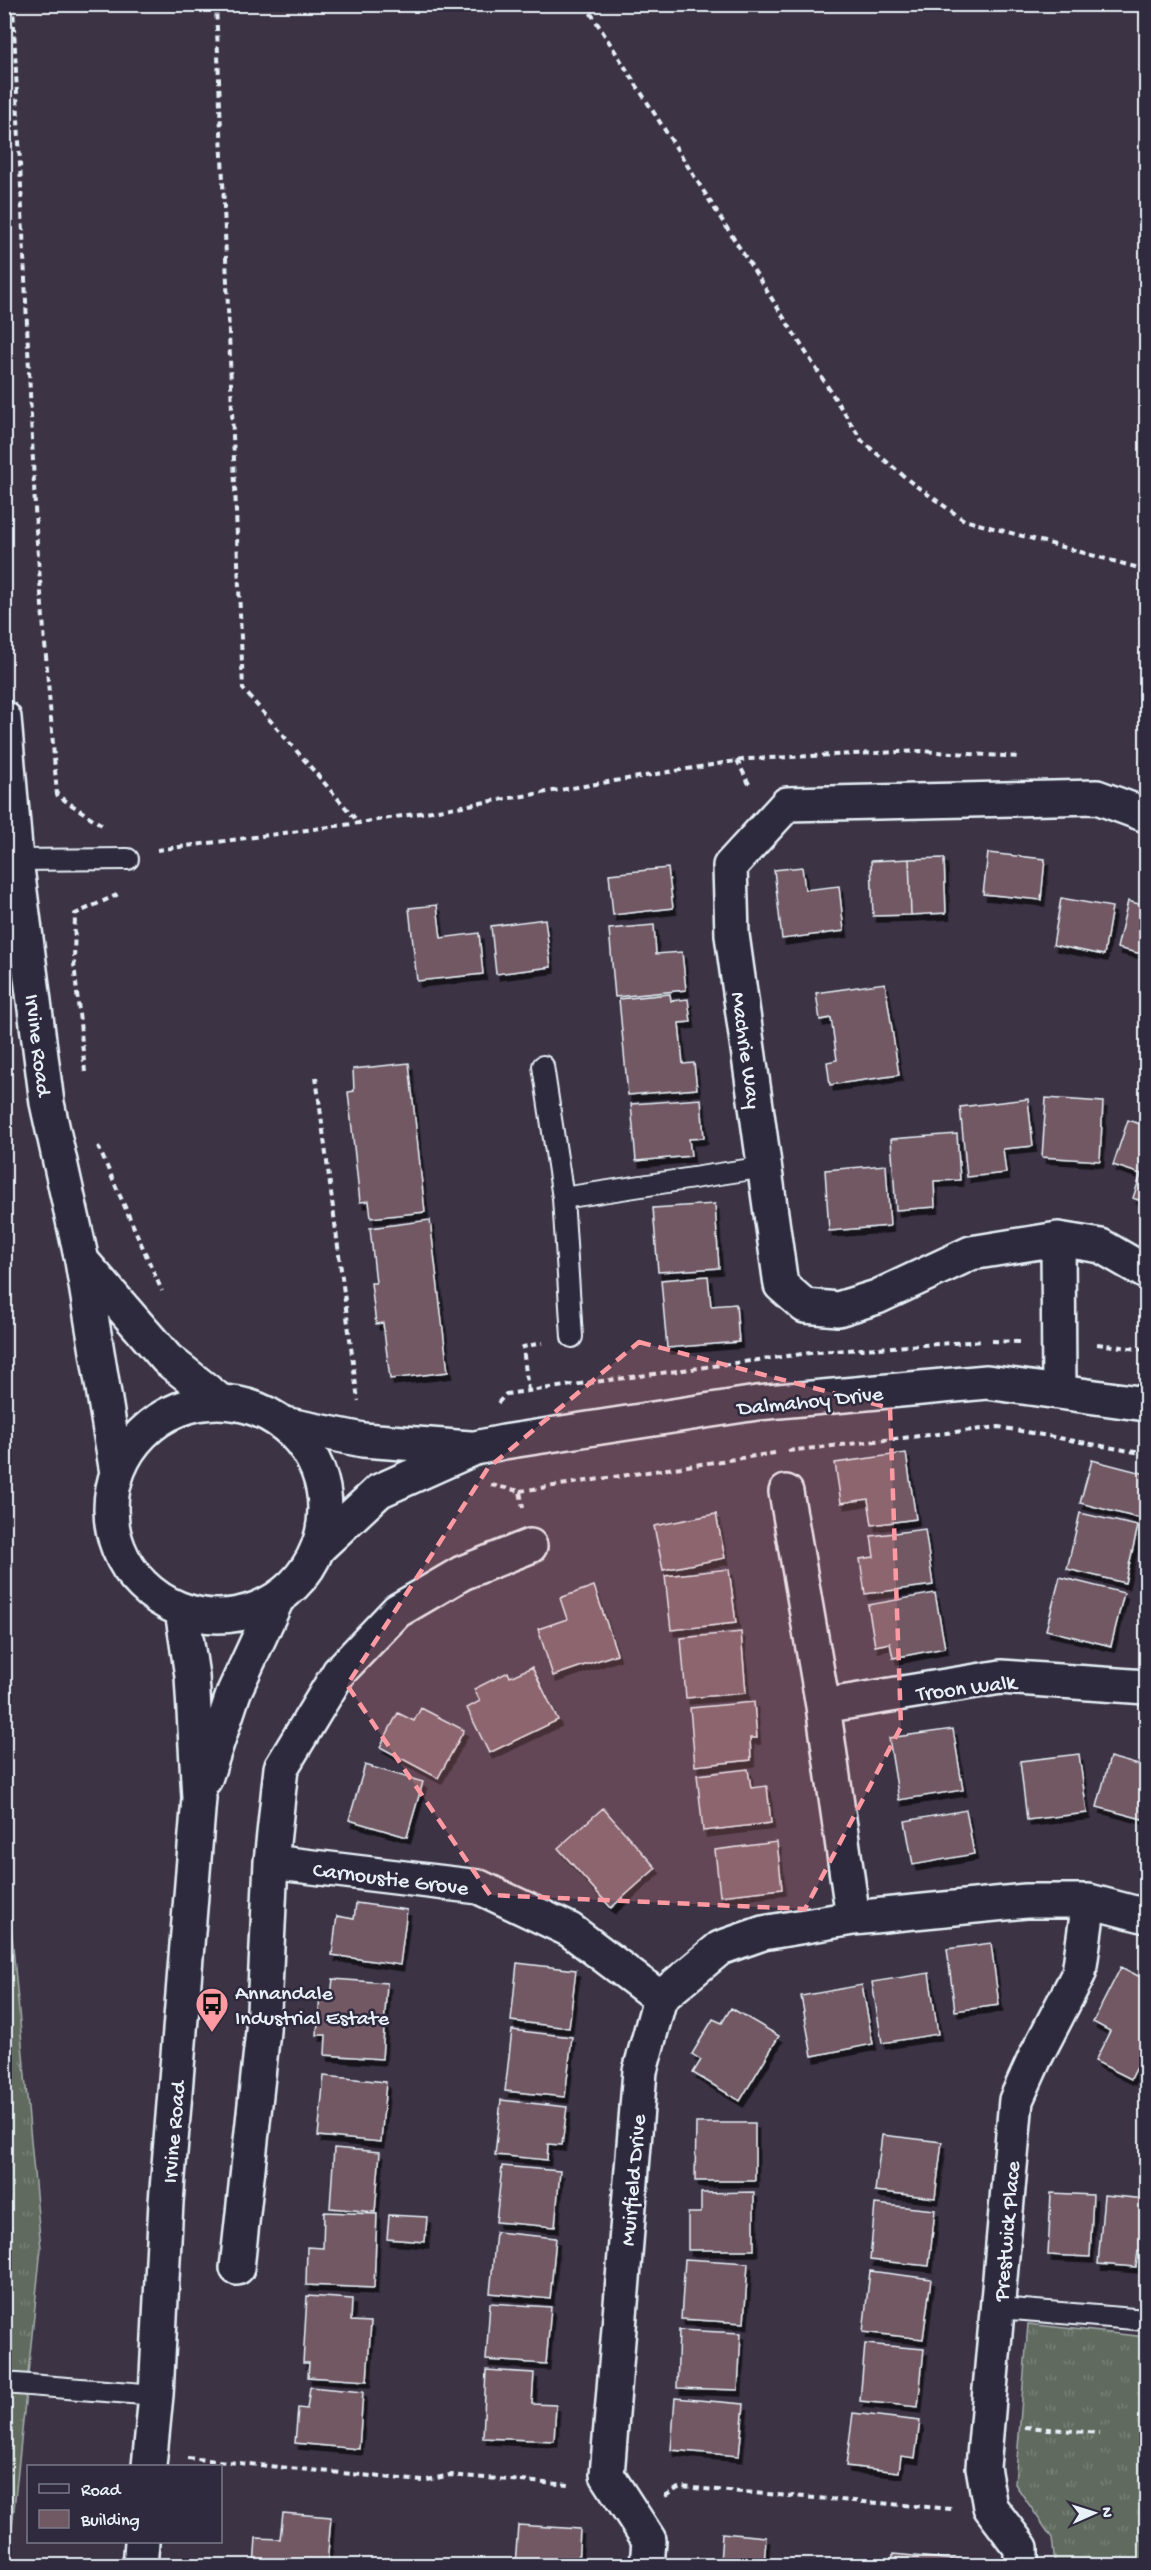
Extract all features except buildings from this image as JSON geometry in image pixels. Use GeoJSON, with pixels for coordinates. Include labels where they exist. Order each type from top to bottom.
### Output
{"type":"FeatureCollection","features":[{"type":"Feature","properties":{"kind":"street","name":"Irvine Road"},"geometry":{"type":"LineString","coordinates":[[4,718],[16,860],[47,1103],[82,1261],[117,1473]]}},
{"type":"Feature","properties":{"kind":"street","name":"Machrie Way"},"geometry":{"type":"LineString","coordinates":[[1146,815],[1097,797],[786,804],[730,866],[732,935],[781,1285],[805,1306],[838,1309],[877,1297],[971,1253],[1058,1239],[1101,1246],[1146,1272]]}},
{"type":"Feature","properties":{"kind":"street"},"geometry":{"type":"LineString","coordinates":[[1058,1239],[1059,1390]]}},
{"type":"Feature","properties":{"kind":"street"},"geometry":{"type":"LineString","coordinates":[[82,1261],[167,1359],[221,1402]]}},
{"type":"Feature","properties":{"kind":"street","name":"Dalmahoy Drive"},"geometry":{"type":"LineString","coordinates":[[475,1448],[757,1403],[987,1382],[1059,1390],[1146,1404]]}},
{"type":"Feature","properties":{"kind":"street"},"geometry":{"type":"LineString","coordinates":[[284,1424],[307,1449],[321,1480],[324,1514],[318,1548],[308,1567],[277,1599],[247,1612],[214,1616],[182,1610],[152,1594],[129,1570],[115,1539],[110,1506],[117,1473],[133,1443],[158,1420],[188,1406],[221,1402],[254,1408],[284,1424],[363,1440],[475,1448]]}},
{"type":"Feature","properties":{"kind":"street"},"geometry":{"type":"LineString","coordinates":[[318,1548],[379,1491],[475,1448]]}},
{"type":"Feature","properties":{"kind":"street"},"geometry":{"type":"LineString","coordinates":[[786,1492],[823,1706],[853,1918]]}},
{"type":"Feature","properties":{"kind":"street"},"geometry":{"type":"LineString","coordinates":[[237,2268],[263,2031],[271,1862],[281,1768],[339,1672],[397,1611],[462,1574],[530,1546]]}},
{"type":"Feature","properties":{"kind":"street"},"geometry":{"type":"LineString","coordinates":[[199,1798],[234,1692],[277,1599]]}},
{"type":"Feature","properties":{"kind":"street"},"geometry":{"type":"LineString","coordinates":[[182,1610],[192,1676],[199,1798]]}},
{"type":"Feature","properties":{"kind":"street","name":"Troon Walk"},"geometry":{"type":"LineString","coordinates":[[823,1706],[1001,1677],[1146,1687]]}},
{"type":"Feature","properties":{"kind":"street","name":"Irvine Road"},"geometry":{"type":"LineString","coordinates":[[150,2460],[156,2395],[166,2202],[199,1798]]}},
{"type":"Feature","properties":{"kind":"street","name":"Carnoustie Grove"},"geometry":{"type":"LineString","coordinates":[[271,1862],[478,1887],[570,1930],[660,1998]]}},
{"type":"Feature","properties":{"kind":"street"},"geometry":{"type":"LineString","coordinates":[[660,1998],[720,1948],[763,1934],[853,1918],[1026,1901],[1089,1901],[1146,1916]]}},
{"type":"Feature","properties":{"kind":"street","name":"Prestwick Place"},"geometry":{"type":"LineString","coordinates":[[1021,2565],[1021,2548],[990,2507],[983,2467],[1016,2100],[1079,1973],[1089,1901]]}},
{"type":"Feature","properties":{"kind":"street","name":"Muirfield Drive"},"geometry":{"type":"LineString","coordinates":[[607,2475],[640,2071],[660,1998]]}},
{"type":"Feature","properties":{"kind":"street"},"geometry":{"type":"LineString","coordinates":[[607,2475],[649,2540],[647,2565]]}},
{"type":"Feature","properties":{"kind":"street"},"geometry":{"type":"LineString","coordinates":[[140,2565],[142,2543]]}},
{"type":"Feature","properties":{"kind":"lane"},"geometry":{"type":"LineString","coordinates":[[16,860],[128,859]]}},
{"type":"Feature","properties":{"kind":"lane"},"geometry":{"type":"LineString","coordinates":[[543,1066],[563,1198],[572,1337]]}},
{"type":"Feature","properties":{"kind":"lane"},"geometry":{"type":"LineString","coordinates":[[563,1198],[765,1167]]}},
{"type":"Feature","properties":{"kind":"lane"},"geometry":{"type":"LineString","coordinates":[[999,2308],[1146,2320]]}},
{"type":"Feature","properties":{"kind":"lane"},"geometry":{"type":"LineString","coordinates":[[4,2384],[156,2395]]}},
{"type":"Feature","properties":{"kind":"path"},"geometry":{"type":"LineString","coordinates":[[13,4],[36,530],[57,795],[116,834],[128,859],[139,865],[137,885],[75,914],[74,963],[86,1082]]}},
{"type":"Feature","properties":{"kind":"path"},"geometry":{"type":"LineString","coordinates":[[216,4],[243,689],[359,823]]}},
{"type":"Feature","properties":{"kind":"path"},"geometry":{"type":"LineString","coordinates":[[585,4],[862,441],[912,483],[964,520],[1146,570]]}},
{"type":"Feature","properties":{"kind":"path"},"geometry":{"type":"LineString","coordinates":[[128,859],[158,849],[359,823],[748,759],[920,751],[1027,758]]}},
{"type":"Feature","properties":{"kind":"path"},"geometry":{"type":"LineString","coordinates":[[316,1077],[363,1440]]}},
{"type":"Feature","properties":{"kind":"path"},"geometry":{"type":"LineString","coordinates":[[96,1140],[164,1297]]}},
{"type":"Feature","properties":{"kind":"path"},"geometry":{"type":"LineString","coordinates":[[528,1391],[524,1347],[572,1337]]}},
{"type":"Feature","properties":{"kind":"path"},"geometry":{"type":"LineString","coordinates":[[487,1485],[520,1491],[780,1452],[999,1427],[1146,1454]]}},
{"type":"Feature","properties":{"kind":"path"},"geometry":{"type":"LineString","coordinates":[[520,1491],[530,1546]]}},
{"type":"Feature","properties":{"kind":"path"},"geometry":{"type":"LineString","coordinates":[[988,2424],[1099,2433]]}},
{"type":"Feature","properties":{"kind":"path"},"geometry":{"type":"LineString","coordinates":[[150,2460],[215,2465]]}},
{"type":"Feature","properties":{"kind":"path"},"geometry":{"type":"LineString","coordinates":[[222,2466],[423,2481],[450,2475],[574,2486],[607,2475]]}},
{"type":"Feature","properties":{"kind":"path"},"geometry":{"type":"LineString","coordinates":[[634,2515],[680,2487],[956,2509],[990,2507]]}},
{"type":"Feature","properties":{"kind":"highlighted area"},"geometry":{"type":"Polygon","coordinates":[[[639,1342],[890,1408],[901,1727],[805,1909],[490,1895],[347,1685],[488,1468],[639,1342]]]}},
{"type":"Feature","properties":{"kind":"green space"},"geometry":{"type":"Polygon","coordinates":[[[4,1850],[41,2248],[8,2566],[4,2565],[4,1850]]]}},
{"type":"Feature","properties":{"kind":"green space"},"geometry":{"type":"Polygon","coordinates":[[[1028,2324],[1146,2337],[1146,2565],[1055,2565],[1052,2538],[1015,2484],[1028,2324]]]}},
{"type":"Feature","properties":{"kind":"place","name":"Annandale Industrial Estate"},"geometry":{"type":"Point","coordinates":[212,2033]}}]}
